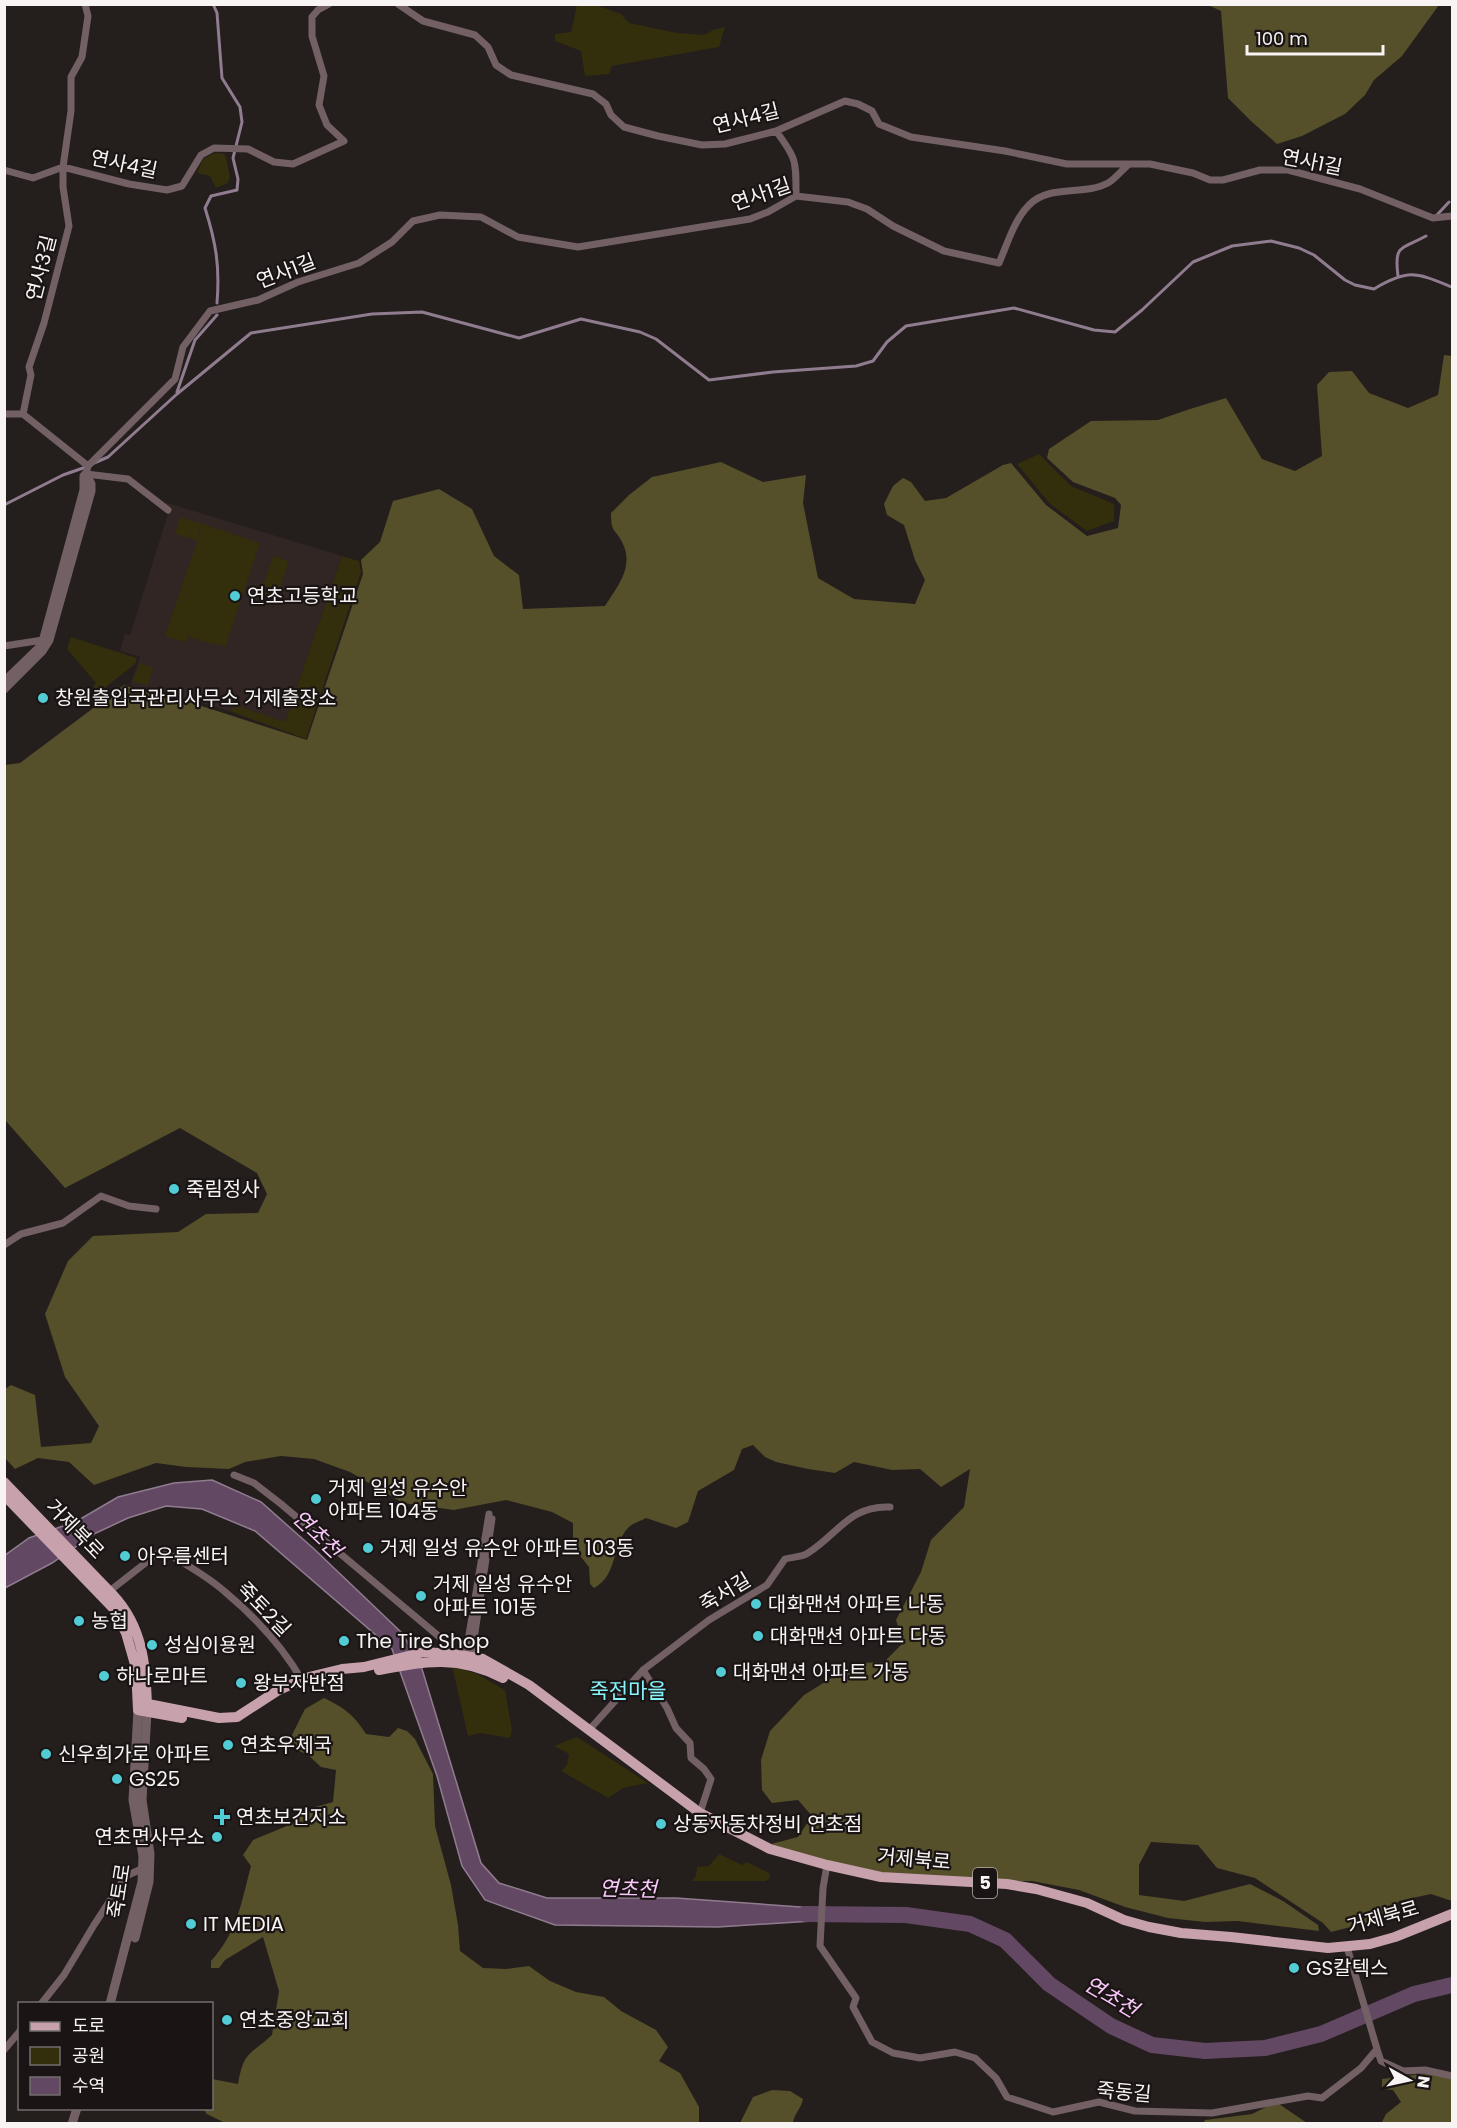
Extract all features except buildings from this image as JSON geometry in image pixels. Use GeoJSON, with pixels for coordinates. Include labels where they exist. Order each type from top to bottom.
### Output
{"type":"FeatureCollection","features":[{"type":"Feature","properties":{"kind":"main road","name":"거제북로"},"geometry":{"type":"LineString","coordinates":[[4,1482],[35,1520],[77,1565],[106,1594],[125,1608],[133,1623],[146,1668],[142,1707]]}},
{"type":"Feature","properties":{"kind":"main road","name":"거제북로"},"geometry":{"type":"LineString","coordinates":[[4,1495],[35,1520]]}},
{"type":"Feature","properties":{"kind":"main road","name":"거제북로"},"geometry":{"type":"LineString","coordinates":[[442,1657],[453,1654],[468,1660]]}},
{"type":"Feature","properties":{"kind":"main road","name":"거제북로"},"geometry":{"type":"LineString","coordinates":[[442,1657],[483,1659],[536,1689],[551,1703],[700,1813],[770,1849],[827,1865],[882,1876],[1007,1884],[1036,1889],[1087,1903],[1124,1920],[1181,1933],[1231,1936],[1328,1948],[1347,1947],[1395,1937],[1452,1914]]}},
{"type":"Feature","properties":{"kind":"main road"},"geometry":{"type":"LineString","coordinates":[[142,1707],[229,1726],[240,1722],[303,1681],[385,1665],[413,1663],[442,1657]]}},
{"type":"Feature","properties":{"kind":"street","name":"연사3길"},"geometry":{"type":"LineString","coordinates":[[23,414],[31,375],[29,367],[44,323],[69,226],[63,187],[63,167],[71,111],[71,76],[82,57],[88,16],[85,4]]}},
{"type":"Feature","properties":{"kind":"street","name":"연사4길"},"geometry":{"type":"LineString","coordinates":[[4,170],[33,178],[63,167],[129,184],[167,190],[182,186],[201,155],[214,148],[248,149],[274,162],[293,164],[344,141],[327,124],[319,105],[324,76],[312,36],[312,17],[318,10],[329,4]]}},
{"type":"Feature","properties":{"kind":"street","name":"연사4길"},"geometry":{"type":"LineString","coordinates":[[398,4],[423,21],[475,35],[488,47],[496,65],[511,75],[593,94],[606,104],[611,115],[624,127],[658,136],[702,145],[725,144],[776,131],[846,101],[872,111],[879,124],[911,137],[1005,151],[1067,164],[1129,164]]}},
{"type":"Feature","properties":{"kind":"street"},"geometry":{"type":"LineString","coordinates":[[776,131],[792,152],[796,164],[796,196]]}},
{"type":"Feature","properties":{"kind":"street","name":"연사1길"},"geometry":{"type":"LineString","coordinates":[[87,470],[174,379],[183,347],[210,311],[258,300],[298,282],[359,263],[392,242],[413,221],[440,215],[482,217],[518,237],[578,247],[750,219],[796,196],[848,202],[867,209],[893,226],[944,251],[999,263],[1018,222],[1029,205],[1049,193],[1083,191],[1109,183],[1129,164],[1150,164],[1193,173],[1210,180],[1222,180],[1260,170],[1288,170],[1360,189],[1433,218],[1452,216]]}},
{"type":"Feature","properties":{"kind":"street"},"geometry":{"type":"LineString","coordinates":[[4,414],[23,414],[87,470],[128,479],[168,510]]}},
{"type":"Feature","properties":{"kind":"street"},"geometry":{"type":"LineString","coordinates":[[4,689],[42,651],[84,490],[84,476],[87,470]]}},
{"type":"Feature","properties":{"kind":"street"},"geometry":{"type":"LineString","coordinates":[[4,646],[46,640]]}},
{"type":"Feature","properties":{"kind":"street"},"geometry":{"type":"LineString","coordinates":[[4,682],[46,640]]}},
{"type":"Feature","properties":{"kind":"street"},"geometry":{"type":"LineString","coordinates":[[4,1245],[21,1234],[63,1223],[101,1196],[129,1206],[156,1209]]}},
{"type":"Feature","properties":{"kind":"street"},"geometry":{"type":"LineString","coordinates":[[234,1475],[254,1483],[282,1504],[448,1644],[453,1654]]}},
{"type":"Feature","properties":{"kind":"street","name":"죽서길"},"geometry":{"type":"LineString","coordinates":[[589,1730],[643,1670],[710,1620],[767,1585],[785,1559],[806,1555],[856,1514],[874,1506],[890,1507]]}},
{"type":"Feature","properties":{"kind":"street"},"geometry":{"type":"LineString","coordinates":[[468,1660],[491,1514]]}},
{"type":"Feature","properties":{"kind":"street","name":"죽토2길"},"geometry":{"type":"LineString","coordinates":[[106,1594],[162,1550],[224,1590],[292,1663],[303,1681]]}},
{"type":"Feature","properties":{"kind":"street"},"geometry":{"type":"LineString","coordinates":[[643,1670],[667,1708],[676,1728],[690,1743],[691,1758],[704,1768],[711,1779],[700,1813]]}},
{"type":"Feature","properties":{"kind":"street","name":"죽토로"},"geometry":{"type":"LineString","coordinates":[[111,2002],[150,1854],[142,1800],[142,1707]]}},
{"type":"Feature","properties":{"kind":"street","name":"죽동길"},"geometry":{"type":"LineString","coordinates":[[827,1865],[823,1888],[820,1946],[856,1998],[853,2007],[872,2042],[893,2053],[920,2058],[955,2052],[975,2058],[996,2078],[1006,2097],[1053,2112],[1099,2102],[1135,2111],[1212,2113],[1308,2096],[1322,2098],[1361,2068],[1377,2049]]}},
{"type":"Feature","properties":{"kind":"street"},"geometry":{"type":"LineString","coordinates":[[43,2002],[64,1975],[126,1876],[145,1867]]}},
{"type":"Feature","properties":{"kind":"street","name":"죽토로"},"geometry":{"type":"LineString","coordinates":[[116,2002],[143,1909],[148,1882],[145,1867]]}},
{"type":"Feature","properties":{"kind":"street"},"geometry":{"type":"LineString","coordinates":[[1347,1947],[1381,2061],[1403,2071],[1425,2070],[1452,2076]]}},
{"type":"Feature","properties":{"kind":"street"},"geometry":{"type":"LineString","coordinates":[[4,2050],[18,2033]]}},
{"type":"Feature","properties":{"kind":"shaded area"},"geometry":{"type":"Polygon","coordinates":[[[1208,5],[1439,5],[1402,56],[1374,80],[1365,95],[1345,114],[1302,136],[1277,144],[1228,98],[1221,11],[1208,5]]]}},
{"type":"Feature","properties":{"kind":"shaded area"},"geometry":{"type":"Polygon","coordinates":[[[1444,355],[1452,356],[1452,1901],[1431,1894],[1399,1901],[1382,1919],[1331,1932],[1323,1923],[1255,1878],[1217,1868],[1198,1845],[1151,1842],[1139,1865],[1139,1895],[1184,1901],[1250,1884],[1283,1901],[1318,1925],[1319,1931],[1238,1921],[1205,1922],[1168,1918],[1125,1907],[1079,1890],[1032,1881],[928,1881],[794,1858],[771,1844],[798,1837],[812,1816],[798,1800],[772,1803],[762,1790],[761,1760],[770,1731],[804,1695],[859,1663],[884,1662],[903,1643],[896,1620],[921,1572],[931,1540],[964,1507],[970,1469],[941,1487],[920,1469],[892,1470],[854,1462],[835,1473],[776,1462],[765,1457],[753,1445],[742,1449],[734,1470],[698,1491],[688,1522],[676,1528],[646,1518],[629,1527],[620,1542],[607,1576],[594,1588],[590,1584],[589,1567],[573,1547],[573,1523],[552,1512],[506,1500],[454,1510],[403,1503],[350,1472],[314,1459],[281,1456],[245,1462],[229,1469],[156,1463],[94,1485],[69,1462],[38,1458],[15,1469],[5,1458],[5,1389],[11,1385],[35,1395],[41,1447],[91,1443],[99,1426],[65,1377],[45,1314],[68,1261],[93,1236],[178,1232],[206,1214],[258,1213],[267,1194],[257,1173],[180,1128],[65,1188],[5,1120],[5,765],[20,763],[124,685],[145,692],[158,692],[307,740],[363,574],[361,560],[380,542],[393,501],[439,489],[472,509],[494,556],[519,575],[523,609],[605,606],[623,577],[627,561],[623,544],[613,528],[611,513],[652,477],[721,462],[763,482],[806,475],[803,503],[818,578],[854,599],[915,604],[925,580],[915,560],[904,525],[887,515],[884,504],[893,486],[903,478],[911,482],[925,501],[946,498],[1003,465],[1011,463],[1046,505],[1087,536],[1118,528],[1121,505],[1115,498],[1073,482],[1047,458],[1049,449],[1091,421],[1158,420],[1226,398],[1262,459],[1295,471],[1322,456],[1317,385],[1329,372],[1352,371],[1369,393],[1408,408],[1438,395],[1444,355]]]}},
{"type":"Feature","properties":{"kind":"shaded area","name":"연초고등학교"},"geometry":{"type":"Polygon","coordinates":[[[164,502],[342,556],[285,723],[238,706],[229,711],[158,690],[145,690],[130,685],[140,657],[120,651],[125,634],[130,635],[168,514],[172,511],[164,502]]]}},
{"type":"Feature","properties":{"kind":"shaded area"},"geometry":{"type":"Polygon","coordinates":[[[324,1698],[348,1713],[366,1734],[389,1737],[398,1728],[407,1731],[415,1739],[433,1774],[435,1826],[451,1885],[460,1951],[483,1968],[506,1969],[529,1966],[550,1981],[576,1992],[604,1997],[621,2011],[656,2030],[668,2047],[659,2061],[680,2073],[699,2107],[699,2123],[227,2124],[207,2114],[204,2110],[213,2110],[213,2079],[238,2084],[245,2060],[272,2035],[279,1991],[263,1937],[225,1960],[219,1968],[211,1968],[211,1961],[233,1928],[241,1904],[251,1866],[243,1855],[253,1840],[294,1823],[298,1812],[333,1802],[336,1770],[321,1767],[307,1754],[296,1750],[288,1743],[305,1709],[324,1698]]]}},
{"type":"Feature","properties":{"kind":"shaded area"},"geometry":{"type":"Polygon","coordinates":[[[1429,2073],[1452,2079],[1452,2123],[1381,2124],[1386,2114],[1401,2102],[1393,2090],[1382,2089],[1382,2079],[1429,2073]]]}},
{"type":"Feature","properties":{"kind":"shaded area"},"geometry":{"type":"Polygon","coordinates":[[[772,2090],[790,2091],[803,2099],[793,2123],[740,2123],[753,2097],[772,2090]]]}},
{"type":"Feature","properties":{"kind":"shaded area"},"geometry":{"type":"Polygon","coordinates":[[[1279,2104],[1307,2123],[1203,2124],[1205,2120],[1252,2114],[1270,2105],[1279,2104]]]}},
{"type":"Feature","properties":{"kind":"green space"},"geometry":{"type":"Polygon","coordinates":[[[577,5],[595,5],[621,14],[629,23],[677,33],[704,35],[725,27],[719,47],[612,66],[609,74],[585,76],[581,51],[555,41],[555,34],[571,32],[577,5]]]}},
{"type":"Feature","properties":{"kind":"green space"},"geometry":{"type":"Polygon","coordinates":[[[215,153],[225,154],[230,176],[228,183],[216,188],[210,176],[197,173],[203,159],[215,153]]]}},
{"type":"Feature","properties":{"kind":"green space"},"geometry":{"type":"Polygon","coordinates":[[[1039,454],[1071,486],[1114,504],[1114,521],[1087,531],[1050,504],[1017,464],[1039,454]]]}},
{"type":"Feature","properties":{"kind":"green space"},"geometry":{"type":"Polygon","coordinates":[[[180,517],[202,524],[197,540],[175,534],[180,517]]]}},
{"type":"Feature","properties":{"kind":"green space"},"geometry":{"type":"Polygon","coordinates":[[[203,524],[260,543],[225,648],[187,636],[184,642],[165,636],[203,524]]]}},
{"type":"Feature","properties":{"kind":"green space"},"geometry":{"type":"Polygon","coordinates":[[[275,556],[289,562],[276,598],[263,594],[261,591],[275,556]]]}},
{"type":"Feature","properties":{"kind":"green space"},"geometry":{"type":"Polygon","coordinates":[[[342,556],[359,561],[361,572],[306,739],[229,711],[238,706],[285,722],[342,556]]]}},
{"type":"Feature","properties":{"kind":"green space"},"geometry":{"type":"Polygon","coordinates":[[[71,637],[137,658],[135,664],[98,693],[93,686],[96,683],[67,649],[71,637]]]}},
{"type":"Feature","properties":{"kind":"green space"},"geometry":{"type":"Polygon","coordinates":[[[140,663],[153,668],[147,686],[133,681],[140,663]]]}},
{"type":"Feature","properties":{"kind":"green space"},"geometry":{"type":"Polygon","coordinates":[[[452,1666],[477,1674],[505,1690],[512,1730],[510,1738],[480,1733],[468,1736],[452,1666]]]}},
{"type":"Feature","properties":{"kind":"green space"},"geometry":{"type":"Polygon","coordinates":[[[577,1737],[648,1783],[623,1788],[608,1798],[561,1771],[567,1765],[569,1754],[554,1746],[577,1737]]]}},
{"type":"Feature","properties":{"kind":"green space"},"geometry":{"type":"Polygon","coordinates":[[[719,1854],[742,1865],[747,1862],[769,1873],[770,1878],[766,1881],[692,1881],[696,1876],[697,1867],[709,1866],[719,1854]]]}},
{"type":"Feature","properties":{"kind":"water"},"geometry":{"type":"Polygon","coordinates":[[[212,1480],[261,1502],[403,1634],[422,1669],[481,1863],[499,1883],[547,1898],[676,1898],[828,1909],[828,1920],[718,1927],[555,1925],[485,1900],[462,1866],[437,1776],[392,1649],[255,1531],[202,1509],[166,1506],[128,1518],[96,1533],[52,1563],[5,1588],[4,1556],[29,1538],[77,1521],[118,1497],[174,1483],[212,1480]]]}},
{"type":"Feature","properties":{"kind":"waterway"},"geometry":{"type":"LineString","coordinates":[[213,4],[217,13],[222,78],[240,107],[242,122],[233,158],[238,179],[237,190],[211,196],[205,208],[216,255],[217,303]]}},
{"type":"Feature","properties":{"kind":"waterway"},"geometry":{"type":"LineString","coordinates":[[1436,216],[1449,202]]}},
{"type":"Feature","properties":{"kind":"waterway"},"geometry":{"type":"LineString","coordinates":[[1398,276],[1398,253],[1426,236]]}},
{"type":"Feature","properties":{"kind":"waterway"},"geometry":{"type":"LineString","coordinates":[[94,463],[108,457],[177,394],[251,333],[372,314],[422,312],[519,338],[581,319],[640,332],[656,339],[709,380],[773,372],[856,366],[873,361],[887,342],[906,326],[1014,308],[1094,330],[1115,332],[1193,262],[1232,246],[1271,241],[1299,248],[1314,255],[1345,280],[1355,285],[1374,289],[1396,278],[1413,275],[1430,278],[1452,287]]}},
{"type":"Feature","properties":{"kind":"waterway"},"geometry":{"type":"LineString","coordinates":[[177,392],[195,340],[217,315]]}},
{"type":"Feature","properties":{"kind":"waterway"},"geometry":{"type":"LineString","coordinates":[[4,505],[63,475],[86,467]]}},
{"type":"Feature","properties":{"kind":"waterway","name":"연초천"},"geometry":{"type":"LineString","coordinates":[[805,1914],[906,1915],[970,1924],[1005,1940],[1049,1984],[1111,2026],[1152,2045],[1205,2051],[1265,2048],[1321,2034],[1414,1994],[1452,1985]]}},
{"type":"Feature","properties":{"kind":"place","name":"연초고등학교"},"geometry":{"type":"Point","coordinates":[235,596]}},
{"type":"Feature","properties":{"kind":"place","name":"창원출입국관리사무소 거제출장소"},"geometry":{"type":"Point","coordinates":[43,698]}},
{"type":"Feature","properties":{"kind":"place","name":"죽림정사"},"geometry":{"type":"Point","coordinates":[174,1189]}},
{"type":"Feature","properties":{"kind":"place","name":"거제 일성 유수안 아파트 104동"},"geometry":{"type":"Point","coordinates":[316,1499]}},
{"type":"Feature","properties":{"kind":"place","name":"거제 일성 유수안 아파트 103동"},"geometry":{"type":"Point","coordinates":[368,1548]}},
{"type":"Feature","properties":{"kind":"place","name":"아우름센터"},"geometry":{"type":"Point","coordinates":[125,1556]}},
{"type":"Feature","properties":{"kind":"place","name":"거제 일성 유수안 아파트 101동"},"geometry":{"type":"Point","coordinates":[421,1596]}},
{"type":"Feature","properties":{"kind":"place","name":"대화맨션 아파트 나동"},"geometry":{"type":"Point","coordinates":[756,1604]}},
{"type":"Feature","properties":{"kind":"place","name":"농협"},"geometry":{"type":"Point","coordinates":[79,1621]}},
{"type":"Feature","properties":{"kind":"place","name":"대화맨션 아파트 다동"},"geometry":{"type":"Point","coordinates":[758,1636]}},
{"type":"Feature","properties":{"kind":"place","name":"The Tire Shop"},"geometry":{"type":"Point","coordinates":[344,1641]}},
{"type":"Feature","properties":{"kind":"place","name":"성심이용원"},"geometry":{"type":"Point","coordinates":[152,1645]}},
{"type":"Feature","properties":{"kind":"place","name":"대화맨션 아파트 가동"},"geometry":{"type":"Point","coordinates":[721,1672]}},
{"type":"Feature","properties":{"kind":"place","name":"하나로마트"},"geometry":{"type":"Point","coordinates":[104,1676]}},
{"type":"Feature","properties":{"kind":"place","name":"왕부자반점"},"geometry":{"type":"Point","coordinates":[241,1683]}},
{"type":"Feature","properties":{"kind":"place","name":"연초우체국"},"geometry":{"type":"Point","coordinates":[228,1745]}},
{"type":"Feature","properties":{"kind":"place","name":"신우희가로 아파트"},"geometry":{"type":"Point","coordinates":[46,1754]}},
{"type":"Feature","properties":{"kind":"place","name":"GS25"},"geometry":{"type":"Point","coordinates":[117,1779]}},
{"type":"Feature","properties":{"kind":"place","name":"연초보건지소"},"geometry":{"type":"Point","coordinates":[222,1817]}},
{"type":"Feature","properties":{"kind":"place","name":"상동자동차정비 연초점"},"geometry":{"type":"Point","coordinates":[661,1824]}},
{"type":"Feature","properties":{"kind":"place","name":"연초면사무소"},"geometry":{"type":"Point","coordinates":[217,1837]}},
{"type":"Feature","properties":{"kind":"place","name":"IT MEDIA"},"geometry":{"type":"Point","coordinates":[191,1924]}},
{"type":"Feature","properties":{"kind":"place","name":"GS칼텍스"},"geometry":{"type":"Point","coordinates":[1294,1968]}},
{"type":"Feature","properties":{"kind":"place","name":"연초중앙교회"},"geometry":{"type":"Point","coordinates":[227,2020]}},
{"type":"Feature","properties":{"kind":"district","name":"죽전마을"},"geometry":{"type":"Point","coordinates":[628,1691]}}]}
